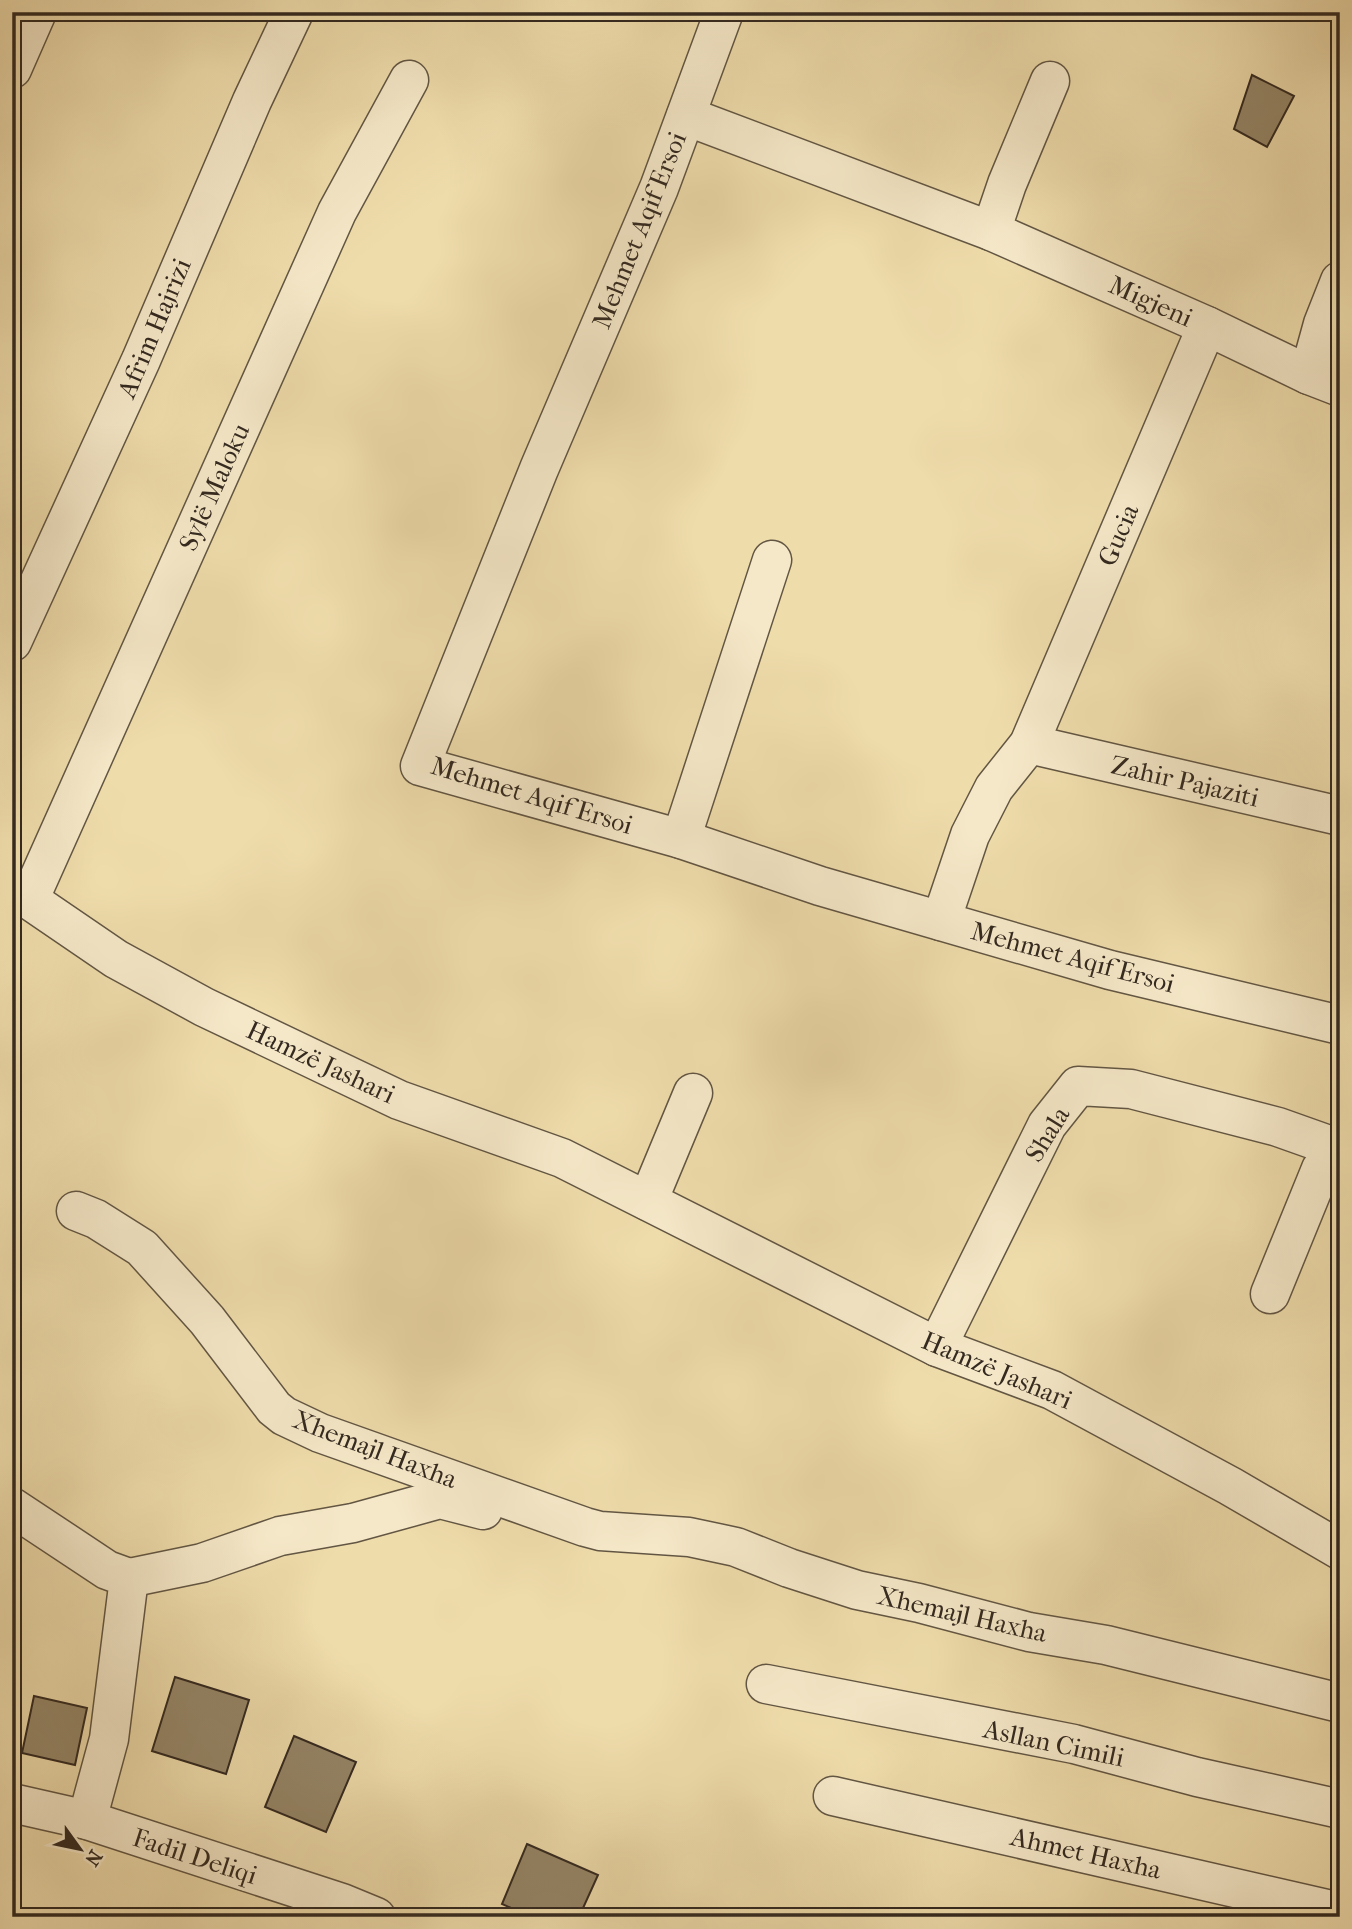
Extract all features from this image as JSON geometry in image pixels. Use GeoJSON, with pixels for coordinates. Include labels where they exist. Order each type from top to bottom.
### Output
{"type":"FeatureCollection","features":[{"type":"Feature","properties":{"kind":"street"},"geometry":{"type":"LineString","coordinates":[[12,69],[37,12]]}},
{"type":"Feature","properties":{"kind":"street","name":"Afrim Hajrizi"},"geometry":{"type":"LineString","coordinates":[[12,642],[141,360],[251,101],[294,12]]}},
{"type":"Feature","properties":{"kind":"street","name":"Mehmet Aqif Ersoi"},"geometry":{"type":"LineString","coordinates":[[724,12],[659,188],[539,470],[420,766],[681,839],[820,886],[1110,970],[1340,1025]]}},
{"type":"Feature","properties":{"kind":"street","name":"Sylë Maloku"},"geometry":{"type":"LineString","coordinates":[[21,893],[337,212],[409,80]]}},
{"type":"Feature","properties":{"kind":"street"},"geometry":{"type":"LineString","coordinates":[[991,231],[1007,184],[1050,81]]}},
{"type":"Feature","properties":{"kind":"street","name":"Migjeni"},"geometry":{"type":"LineString","coordinates":[[686,116],[991,231],[1324,381],[1322,324],[1340,281]]}},
{"type":"Feature","properties":{"kind":"street","name":"Gucia"},"geometry":{"type":"LineString","coordinates":[[941,921],[970,835],[994,788],[1030,744],[1207,326]]}},
{"type":"Feature","properties":{"kind":"street"},"geometry":{"type":"LineString","coordinates":[[681,839],[772,560]]}},
{"type":"Feature","properties":{"kind":"street","name":"Zahir Pajaziti"},"geometry":{"type":"LineString","coordinates":[[1030,744],[1340,817]]}},
{"type":"Feature","properties":{"kind":"street","name":"Hamzë Jashari"},"geometry":{"type":"LineString","coordinates":[[21,893],[116,959],[204,1007],[399,1100],[562,1158],[937,1347],[1052,1390],[1230,1486],[1340,1550]]}},
{"type":"Feature","properties":{"kind":"street","name":"Shala"},"geometry":{"type":"LineString","coordinates":[[937,1347],[1047,1125],[1078,1086],[1131,1089],[1278,1127],[1339,1149],[1321,1169],[1270,1294]]}},
{"type":"Feature","properties":{"kind":"street"},"geometry":{"type":"LineString","coordinates":[[648,1201],[694,1093]]}},
{"type":"Feature","properties":{"kind":"street","name":"Xhemajl Haxha"},"geometry":{"type":"LineString","coordinates":[[76,1211],[96,1219],[142,1248],[207,1320],[274,1408],[284,1416],[320,1433],[600,1531],[688,1537],[736,1547],[857,1590],[1029,1632],[1106,1645],[1340,1703]]}},
{"type":"Feature","properties":{"kind":"street","name":"Xhemajl Haxha"},"geometry":{"type":"LineString","coordinates":[[129,1578],[202,1563],[280,1535],[353,1523],[440,1499],[521,1520],[585,1527]]}},
{"type":"Feature","properties":{"kind":"street"},"geometry":{"type":"LineString","coordinates":[[12,1507],[107,1570],[129,1578],[109,1739],[87,1820]]}},
{"type":"Feature","properties":{"kind":"street","name":"Asllan Cimili"},"geometry":{"type":"LineString","coordinates":[[766,1684],[1074,1744],[1197,1777],[1340,1809]]}},
{"type":"Feature","properties":{"kind":"street","name":"Ahmet Haxha"},"geometry":{"type":"LineString","coordinates":[[833,1796],[1071,1853],[1169,1872],[1340,1912]]}},
{"type":"Feature","properties":{"kind":"street","name":"Fadil Deliqi"},"geometry":{"type":"LineString","coordinates":[[12,1803],[87,1820],[311,1906],[376,1917]]}},
{"type":"Feature","properties":{"kind":"building"},"geometry":{"type":"Polygon","coordinates":[[[1252,75],[1294,96],[1267,147],[1234,129],[1252,75]]]}},
{"type":"Feature","properties":{"kind":"building"},"geometry":{"type":"Polygon","coordinates":[[[175,1677],[249,1700],[226,1774],[152,1751],[175,1677]]]}},
{"type":"Feature","properties":{"kind":"building"},"geometry":{"type":"Polygon","coordinates":[[[34,1696],[87,1708],[75,1765],[22,1753],[34,1696]]]}},
{"type":"Feature","properties":{"kind":"building"},"geometry":{"type":"Polygon","coordinates":[[[294,1736],[356,1762],[326,1832],[265,1807],[294,1736]]]}},
{"type":"Feature","properties":{"kind":"building"},"geometry":{"type":"Polygon","coordinates":[[[527,1844],[598,1875],[579,1917],[532,1917],[502,1904],[527,1844]]]}}]}
